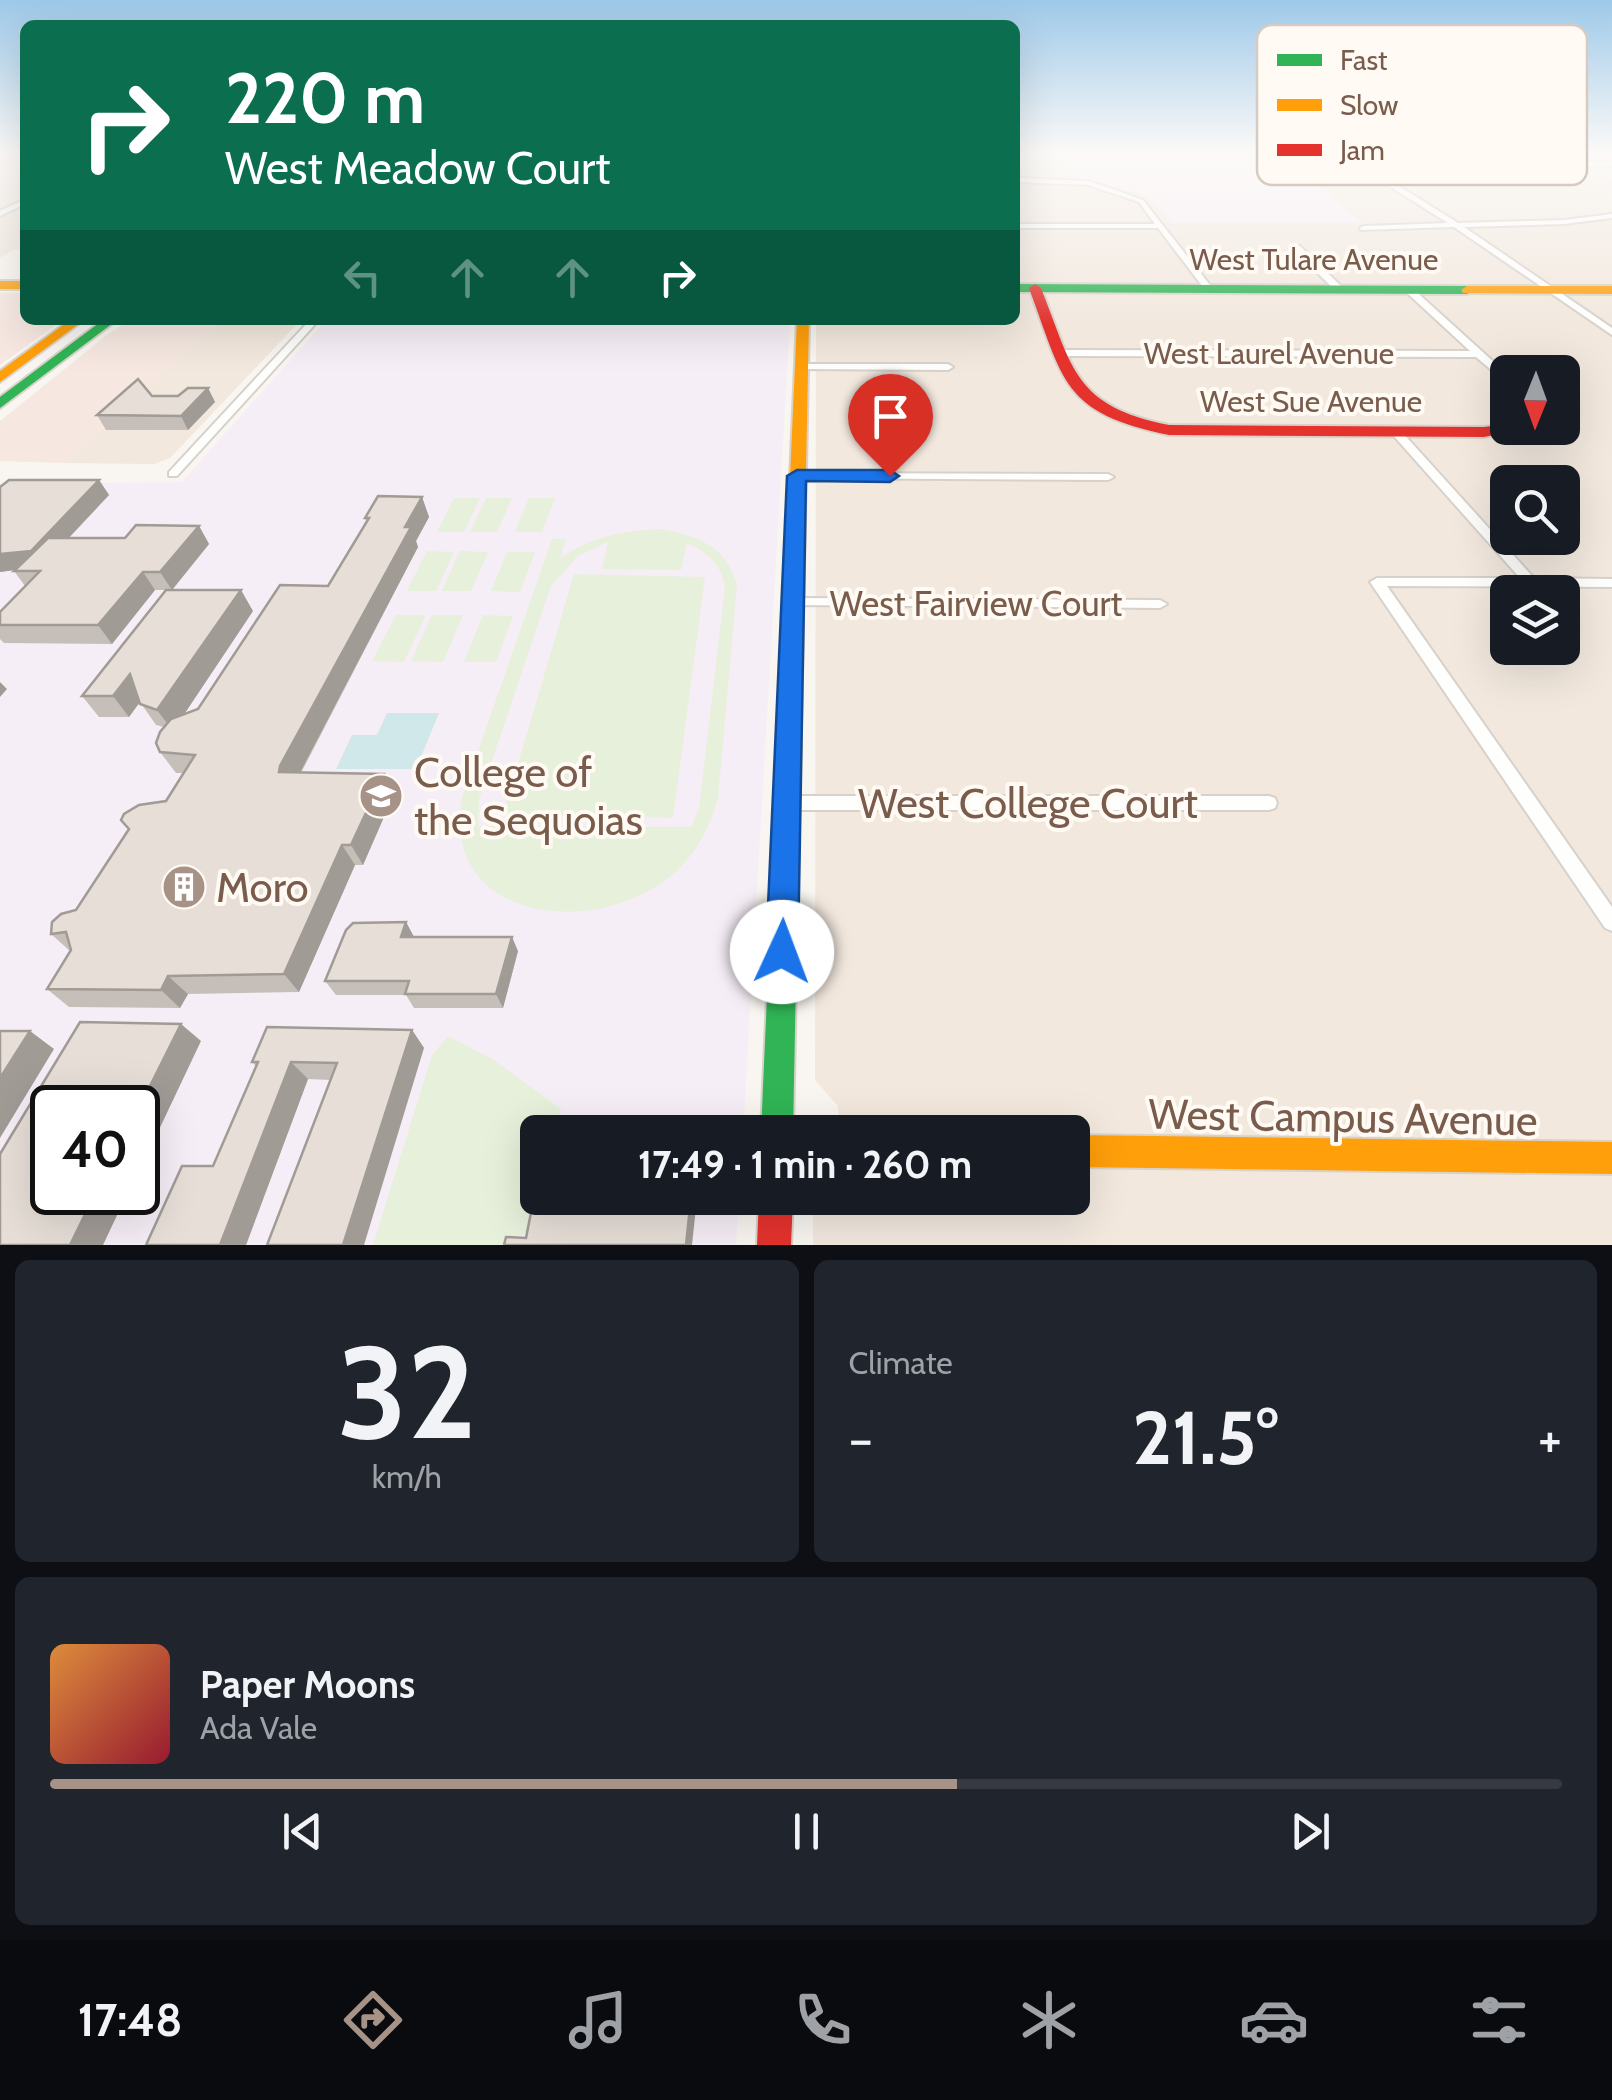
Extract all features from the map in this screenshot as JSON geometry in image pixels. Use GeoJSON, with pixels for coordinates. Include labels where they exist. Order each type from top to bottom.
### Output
{"type":"FeatureCollection","features":[{"type":"Feature","properties":{"kind":"street"},"geometry":{"type":"LineString","coordinates":[[1148,210],[1209,289]]}},
{"type":"Feature","properties":{"kind":"street"},"geometry":{"type":"LineString","coordinates":[[1432,210],[1612,332]]}},
{"type":"Feature","properties":{"kind":"street"},"geometry":{"type":"LineString","coordinates":[[1364,228],[1564,222],[1612,216]]}},
{"type":"Feature","properties":{"kind":"street"},"geometry":{"type":"LineString","coordinates":[[1020,226],[1160,226]]}},
{"type":"Feature","properties":{"kind":"street"},"geometry":{"type":"LineString","coordinates":[[1297,248],[1340,289]]}},
{"type":"Feature","properties":{"kind":"street"},"geometry":{"type":"LineString","coordinates":[[1025,288],[1062,353]]}},
{"type":"Feature","properties":{"kind":"street","name":"West Tulare Avenue"},"geometry":{"type":"LineString","coordinates":[[1025,288],[1612,290]]}},
{"type":"Feature","properties":{"kind":"street"},"geometry":{"type":"LineString","coordinates":[[1408,289],[1490,366]]}},
{"type":"Feature","properties":{"kind":"street"},"geometry":{"type":"LineString","coordinates":[[0,378],[71,325]]}},
{"type":"Feature","properties":{"kind":"street"},"geometry":{"type":"LineString","coordinates":[[0,404],[104,325]]}},
{"type":"Feature","properties":{"kind":"street"},"geometry":{"type":"LineString","coordinates":[[173,474],[310,325]]}},
{"type":"Feature","properties":{"kind":"street"},"geometry":{"type":"LineString","coordinates":[[777,1115],[803,325]]}},
{"type":"Feature","properties":{"kind":"street","name":"West Laurel Avenue"},"geometry":{"type":"LineString","coordinates":[[1062,353],[1476,354]]}},
{"type":"Feature","properties":{"kind":"street","name":"West Sue Avenue"},"geometry":{"type":"LineString","coordinates":[[1062,353],[1080,396],[1112,416],[1169,430],[1490,431]]}},
{"type":"Feature","properties":{"kind":"street"},"geometry":{"type":"LineString","coordinates":[[802,367],[948,368]]}},
{"type":"Feature","properties":{"kind":"street"},"geometry":{"type":"LineString","coordinates":[[1396,432],[1524,575]]}},
{"type":"Feature","properties":{"kind":"street"},"geometry":{"type":"LineString","coordinates":[[797,476],[1108,477]]}},
{"type":"Feature","properties":{"kind":"street"},"geometry":{"type":"LineString","coordinates":[[1490,583],[1377,582],[1612,922]]}},
{"type":"Feature","properties":{"kind":"street"},"geometry":{"type":"LineString","coordinates":[[1580,584],[1612,584]]}},
{"type":"Feature","properties":{"kind":"street","name":"West Fairview Court"},"geometry":{"type":"LineString","coordinates":[[793,602],[1160,604]]}},
{"type":"Feature","properties":{"kind":"street","name":"West College Court"},"geometry":{"type":"LineString","coordinates":[[786,802],[1270,803]]}},
{"type":"Feature","properties":{"kind":"street","name":"West Campus Avenue"},"geometry":{"type":"LineString","coordinates":[[1090,1151],[1612,1158]]}},
{"type":"Feature","properties":{"kind":"street"},"geometry":{"type":"LineString","coordinates":[[774,1245],[775,1215]]}},
{"type":"Feature","properties":{"kind":"shaded area"},"geometry":{"type":"Polygon","coordinates":[[[0,210],[20,210],[20,249],[0,258],[0,210]]]}},
{"type":"Feature","properties":{"kind":"shaded area"},"geometry":{"type":"Polygon","coordinates":[[[1020,210],[1612,210],[1612,1245],[813,1245],[813,1215],[1090,1215],[1090,1115],[838,1115],[838,1106],[815,1080],[816,325],[1020,325],[1020,210]]]}},
{"type":"Feature","properties":{"kind":"shaded area"},"geometry":{"type":"Polygon","coordinates":[[[1160,210],[1347,210],[1363,223],[1173,223],[1160,210]]]}},
{"type":"Feature","properties":{"kind":"shaded area"},"geometry":{"type":"Polygon","coordinates":[[[0,293],[20,293],[20,325],[56,325],[0,365],[0,293]]]}},
{"type":"Feature","properties":{"kind":"shaded area"},"geometry":{"type":"Polygon","coordinates":[[[122,325],[216,325],[65,463],[0,461],[0,421],[122,325]]]}},
{"type":"Feature","properties":{"kind":"shaded area"},"geometry":{"type":"Polygon","coordinates":[[[216,325],[296,325],[170,458],[154,464],[65,463],[216,325]]]}},
{"type":"Feature","properties":{"kind":"shaded area","name":"College of the Sequoias"},"geometry":{"type":"Polygon","coordinates":[[[322,325],[790,325],[744,1115],[520,1115],[520,1215],[738,1215],[736,1245],[0,1245],[0,484],[182,482],[322,325]]]}},
{"type":"Feature","properties":{"kind":"green space"},"geometry":{"type":"Polygon","coordinates":[[[454,498],[480,498],[464,532],[437,532],[454,498]]]}},
{"type":"Feature","properties":{"kind":"green space"},"geometry":{"type":"Polygon","coordinates":[[[486,498],[512,498],[497,532],[470,532],[486,498]]]}},
{"type":"Feature","properties":{"kind":"green space"},"geometry":{"type":"Polygon","coordinates":[[[529,498],[555,498],[542,532],[515,532],[529,498]]]}},
{"type":"Feature","properties":{"kind":"green space"},"geometry":{"type":"Polygon","coordinates":[[[660,529],[698,539],[718,552],[737,585],[718,799],[705,831],[686,861],[656,887],[619,904],[579,911],[540,909],[504,897],[477,875],[462,842],[462,797],[552,539],[566,539],[560,559],[595,540],[660,529]],[[608,542],[578,556],[551,586],[479,799],[478,826],[691,827],[699,809],[723,579],[712,559],[687,543],[681,570],[602,569],[608,542]]]}},
{"type":"Feature","properties":{"kind":"green space"},"geometry":{"type":"Polygon","coordinates":[[[427,551],[454,552],[436,591],[407,591],[427,551]]]}},
{"type":"Feature","properties":{"kind":"green space"},"geometry":{"type":"Polygon","coordinates":[[[460,551],[488,552],[471,591],[442,591],[460,551]]]}},
{"type":"Feature","properties":{"kind":"green space"},"geometry":{"type":"Polygon","coordinates":[[[507,552],[535,552],[520,592],[491,591],[507,552]]]}},
{"type":"Feature","properties":{"kind":"green space"},"geometry":{"type":"Polygon","coordinates":[[[574,574],[705,577],[673,818],[503,815],[574,574]]]}},
{"type":"Feature","properties":{"kind":"green space"},"geometry":{"type":"Polygon","coordinates":[[[396,615],[426,615],[404,662],[372,661],[396,615]]]}},
{"type":"Feature","properties":{"kind":"green space"},"geometry":{"type":"Polygon","coordinates":[[[432,615],[463,615],[443,662],[411,661],[432,615]]]}},
{"type":"Feature","properties":{"kind":"green space"},"geometry":{"type":"Polygon","coordinates":[[[483,615],[513,616],[496,662],[464,662],[483,615]]]}},
{"type":"Feature","properties":{"kind":"green space"},"geometry":{"type":"Polygon","coordinates":[[[448,1036],[494,1060],[561,1109],[560,1115],[520,1115],[520,1215],[538,1215],[538,1224],[506,1245],[373,1245],[432,1055],[448,1036]]]}},
{"type":"Feature","properties":{"kind":"water"},"geometry":{"type":"Polygon","coordinates":[[[387,713],[439,713],[416,769],[336,769],[352,735],[377,735],[387,713]]]}},
{"type":"Feature","properties":{"kind":"building"},"geometry":{"type":"Polygon","coordinates":[[[138,379],[152,396],[178,396],[188,388],[208,388],[181,416],[97,415],[138,379]]]}},
{"type":"Feature","properties":{"kind":"building"},"geometry":{"type":"Polygon","coordinates":[[[9,480],[99,480],[31,551],[0,554],[0,487],[9,480]]]}},
{"type":"Feature","properties":{"kind":"building"},"geometry":{"type":"Polygon","coordinates":[[[378,496],[422,497],[405,527],[411,527],[279,772],[384,774],[351,845],[342,845],[284,974],[168,976],[161,990],[47,989],[71,950],[66,932],[51,934],[52,922],[61,914],[76,910],[129,829],[121,820],[124,814],[139,805],[166,801],[195,755],[160,752],[156,743],[160,732],[171,719],[198,709],[280,585],[328,586],[378,496]]]}},
{"type":"Feature","properties":{"kind":"building"},"geometry":{"type":"Polygon","coordinates":[[[136,525],[199,526],[160,572],[143,572],[98,625],[0,625],[0,612],[40,571],[14,571],[48,538],[125,538],[136,525]]]}},
{"type":"Feature","properties":{"kind":"building"},"geometry":{"type":"Polygon","coordinates":[[[166,590],[241,590],[157,710],[140,704],[130,674],[113,696],[82,696],[166,590]]]}},
{"type":"Feature","properties":{"kind":"building"},"geometry":{"type":"Polygon","coordinates":[[[406,922],[401,937],[512,937],[496,994],[405,994],[409,981],[325,981],[346,930],[353,923],[406,922]]]}},
{"type":"Feature","properties":{"kind":"building"},"geometry":{"type":"Polygon","coordinates":[[[80,1022],[181,1024],[150,1085],[42,1085],[80,1022]]]}},
{"type":"Feature","properties":{"kind":"building"},"geometry":{"type":"Polygon","coordinates":[[[267,1027],[412,1030],[343,1245],[267,1245],[337,1063],[291,1062],[220,1245],[146,1245],[182,1166],[213,1166],[258,1062],[252,1062],[267,1027]]]}},
{"type":"Feature","properties":{"kind":"building"},"geometry":{"type":"Polygon","coordinates":[[[0,1031],[30,1031],[0,1078],[0,1031]]]}},
{"type":"Feature","properties":{"kind":"building"},"geometry":{"type":"Polygon","coordinates":[[[30,1104],[30,1215],[85,1215],[70,1245],[0,1245],[0,1154],[30,1104]]]}},
{"type":"Feature","properties":{"kind":"building"},"geometry":{"type":"Polygon","coordinates":[[[531,1215],[689,1215],[686,1245],[504,1245],[506,1237],[526,1238],[531,1215]]]}},
{"type":"Feature","properties":{"kind":"traffic: fast"},"geometry":{"type":"LineString","coordinates":[[1020,288],[1467,290]]}},
{"type":"Feature","properties":{"kind":"traffic: fast"},"geometry":{"type":"LineString","coordinates":[[0,404],[104,325]]}},
{"type":"Feature","properties":{"kind":"traffic: fast"},"geometry":{"type":"LineString","coordinates":[[778,1115],[795,568]]}},
{"type":"Feature","properties":{"kind":"traffic: slow"},"geometry":{"type":"LineString","coordinates":[[0,285],[20,285]]}},
{"type":"Feature","properties":{"kind":"traffic: slow"},"geometry":{"type":"LineString","coordinates":[[1467,290],[1612,290]]}},
{"type":"Feature","properties":{"kind":"traffic: slow"},"geometry":{"type":"LineString","coordinates":[[0,378],[71,325]]}},
{"type":"Feature","properties":{"kind":"traffic: slow"},"geometry":{"type":"LineString","coordinates":[[795,568],[803,325]]}},
{"type":"Feature","properties":{"kind":"traffic: slow"},"geometry":{"type":"LineString","coordinates":[[1090,1151],[1612,1158]]}},
{"type":"Feature","properties":{"kind":"traffic: jam"},"geometry":{"type":"LineString","coordinates":[[1035,288],[1076,386],[1109,414],[1135,423],[1169,430],[1490,431]]}},
{"type":"Feature","properties":{"kind":"traffic: jam"},"geometry":{"type":"LineString","coordinates":[[774,1245],[775,1215]]}},
{"type":"Feature","properties":{"kind":"place","name":"College of the Sequoias"},"geometry":{"type":"Point","coordinates":[381,796]}},
{"type":"Feature","properties":{"kind":"place","name":"Moro"},"geometry":{"type":"Point","coordinates":[184,887]}},
{"type":"Feature","properties":{"kind":"route"},"geometry":{"type":"LineString","coordinates":[[782,952],[797,476],[890,476]]}}]}
